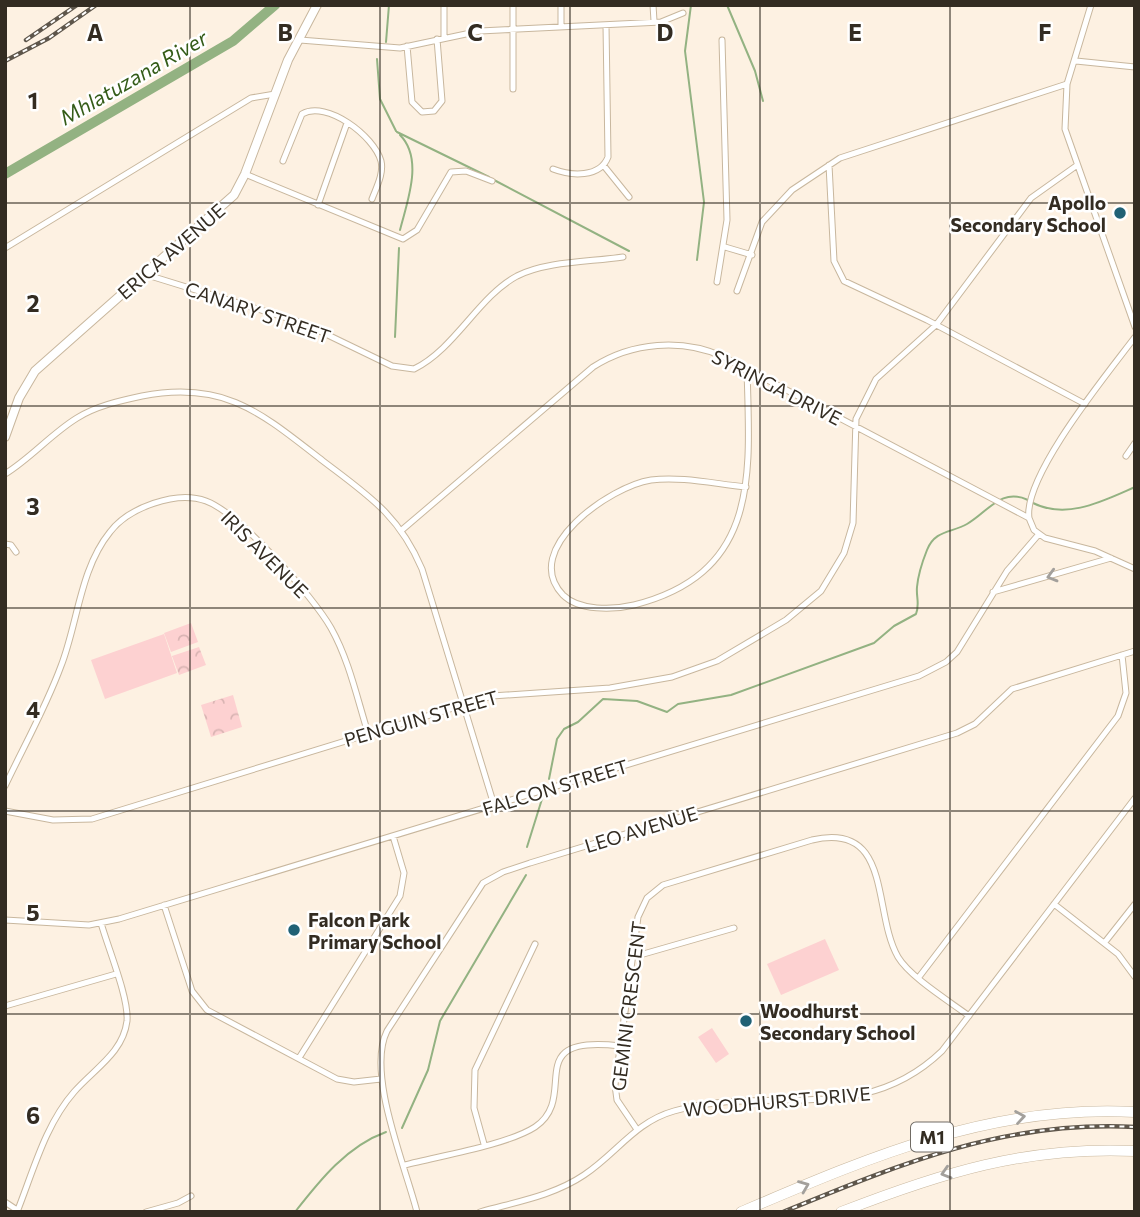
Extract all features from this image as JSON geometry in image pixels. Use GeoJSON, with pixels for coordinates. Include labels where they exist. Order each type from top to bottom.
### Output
{"type":"FeatureCollection","features":[{"type":"Feature","properties":{"kind":"highway","name":"M1"},"geometry":{"type":"LineString","coordinates":[[741,1212],[919,1140],[964,1128],[1049,1113],[1135,1112]]}},
{"type":"Feature","properties":{"kind":"highway","name":"M1"},"geometry":{"type":"LineString","coordinates":[[841,1212],[931,1178],[989,1162],[1056,1152],[1135,1151]]}},
{"type":"Feature","properties":{"kind":"street","name":"ERICA AVENUE"},"geometry":{"type":"LineString","coordinates":[[5,437],[19,398],[35,372],[222,208],[245,174],[288,60],[317,5]]}},
{"type":"Feature","properties":{"kind":"street"},"geometry":{"type":"LineString","coordinates":[[407,47],[412,102],[422,112],[433,111],[442,101],[440,39],[444,5]]}},
{"type":"Feature","properties":{"kind":"street"},"geometry":{"type":"LineString","coordinates":[[513,5],[513,89]]}},
{"type":"Feature","properties":{"kind":"street"},"geometry":{"type":"LineString","coordinates":[[561,5],[561,27]]}},
{"type":"Feature","properties":{"kind":"street"},"geometry":{"type":"LineString","coordinates":[[653,5],[654,21]]}},
{"type":"Feature","properties":{"kind":"street"},"geometry":{"type":"LineString","coordinates":[[1091,5],[1067,84],[1065,129],[1135,327]]}},
{"type":"Feature","properties":{"kind":"street"},"geometry":{"type":"LineString","coordinates":[[300,40],[377,48],[407,47],[462,33],[661,22],[683,13]]}},
{"type":"Feature","properties":{"kind":"street"},"geometry":{"type":"LineString","coordinates":[[604,166],[610,149],[606,25]]}},
{"type":"Feature","properties":{"kind":"street"},"geometry":{"type":"LineString","coordinates":[[717,282],[725,247],[727,135],[722,40]]}},
{"type":"Feature","properties":{"kind":"street"},"geometry":{"type":"LineString","coordinates":[[1076,61],[1135,67]]}},
{"type":"Feature","properties":{"kind":"street"},"geometry":{"type":"LineString","coordinates":[[737,291],[752,255],[757,230],[769,212],[792,190],[829,165],[847,155],[1067,84]]}},
{"type":"Feature","properties":{"kind":"street"},"geometry":{"type":"LineString","coordinates":[[5,248],[251,98],[275,94]]}},
{"type":"Feature","properties":{"kind":"street"},"geometry":{"type":"LineString","coordinates":[[283,162],[297,121],[306,112],[324,112],[364,133],[380,159],[382,171],[372,199]]}},
{"type":"Feature","properties":{"kind":"street"},"geometry":{"type":"LineString","coordinates":[[318,205],[347,123]]}},
{"type":"Feature","properties":{"kind":"street"},"geometry":{"type":"LineString","coordinates":[[829,165],[833,248],[839,274],[852,287],[936,325],[1085,404]]}},
{"type":"Feature","properties":{"kind":"street"},"geometry":{"type":"LineString","coordinates":[[553,169],[576,174],[604,166]]}},
{"type":"Feature","properties":{"kind":"street"},"geometry":{"type":"LineString","coordinates":[[604,166],[629,197]]}},
{"type":"Feature","properties":{"kind":"street"},"geometry":{"type":"LineString","coordinates":[[855,428],[856,419],[880,374],[936,325],[1038,191],[1076,166]]}},
{"type":"Feature","properties":{"kind":"street"},"geometry":{"type":"LineString","coordinates":[[245,174],[403,239],[417,230],[451,172],[466,171],[492,181]]}},
{"type":"Feature","properties":{"kind":"street"},"geometry":{"type":"LineString","coordinates":[[725,247],[752,255]]}},
{"type":"Feature","properties":{"kind":"street","name":"CANARY STREET"},"geometry":{"type":"LineString","coordinates":[[144,274],[303,323],[392,366],[414,369],[434,357],[502,288],[519,275],[549,267],[623,257]]}},
{"type":"Feature","properties":{"kind":"street"},"geometry":{"type":"LineString","coordinates":[[1029,518],[1032,495],[1048,460],[1085,404],[1135,337]]}},
{"type":"Feature","properties":{"kind":"street","name":"SYRINGA DRIVE"},"geometry":{"type":"LineString","coordinates":[[403,530],[581,375],[618,353],[649,346],[677,345],[713,352],[1029,518],[1039,534]]}},
{"type":"Feature","properties":{"kind":"street"},"geometry":{"type":"LineString","coordinates":[[746,487],[654,480],[621,490],[587,512],[553,551],[552,574],[558,588],[578,605],[625,607],[673,593],[698,577],[716,560],[733,530],[746,487],[750,467],[747,370]]}},
{"type":"Feature","properties":{"kind":"street"},"geometry":{"type":"LineString","coordinates":[[5,474],[86,413],[119,401],[173,390],[193,391],[232,401],[274,423],[370,498],[403,530],[422,569],[494,805]]}},
{"type":"Feature","properties":{"kind":"street","name":"PENGUIN STREET"},"geometry":{"type":"LineString","coordinates":[[5,811],[66,821],[92,818],[510,692],[573,691],[672,677],[717,661],[786,620],[821,591],[844,553],[853,523],[855,428]]}},
{"type":"Feature","properties":{"kind":"street"},"geometry":{"type":"LineString","coordinates":[[1126,456],[1135,443]]}},
{"type":"Feature","properties":{"kind":"street","name":"IRIS AVENUE"},"geometry":{"type":"LineString","coordinates":[[5,786],[62,663],[91,567],[101,544],[116,525],[133,512],[174,499],[198,498],[228,513],[308,597],[336,638],[368,733]]}},
{"type":"Feature","properties":{"kind":"street"},"geometry":{"type":"LineString","coordinates":[[1039,534],[1111,558],[1135,569]]}},
{"type":"Feature","properties":{"kind":"street","name":"FALCON STREET"},"geometry":{"type":"LineString","coordinates":[[5,920],[101,923],[927,673],[957,652],[993,592],[1039,534]]}},
{"type":"Feature","properties":{"kind":"street"},"geometry":{"type":"LineString","coordinates":[[5,544],[11,545],[16,552]]}},
{"type":"Feature","properties":{"kind":"street"},"geometry":{"type":"LineString","coordinates":[[993,592],[1111,558]]}},
{"type":"Feature","properties":{"kind":"street","name":"LEO AVENUE"},"geometry":{"type":"LineString","coordinates":[[417,1212],[381,1079],[380,1052],[387,1031],[476,891],[492,877],[957,733],[975,724],[1012,689],[1135,651]]}},
{"type":"Feature","properties":{"kind":"street"},"geometry":{"type":"LineString","coordinates":[[919,977],[1118,716],[1126,693],[1122,655]]}},
{"type":"Feature","properties":{"kind":"street","name":"WOODHURST DRIVE"},"geometry":{"type":"LineString","coordinates":[[480,1212],[541,1195],[572,1182],[594,1168],[636,1128],[663,1114],[696,1106],[851,1096],[889,1088],[930,1062],[969,1016],[1135,799]]}},
{"type":"Feature","properties":{"kind":"street"},"geometry":{"type":"LineString","coordinates":[[299,1058],[400,896],[404,873],[393,836]]}},
{"type":"Feature","properties":{"kind":"street","name":"GEMINI CRESCENT"},"geometry":{"type":"LineString","coordinates":[[636,1128],[615,1095],[642,907],[658,887],[833,836],[852,840],[868,856],[896,953],[919,977],[969,1016]]}},
{"type":"Feature","properties":{"kind":"street"},"geometry":{"type":"LineString","coordinates":[[1054,904],[1105,942],[1135,977]]}},
{"type":"Feature","properties":{"kind":"street"},"geometry":{"type":"LineString","coordinates":[[1105,942],[1135,904]]}},
{"type":"Feature","properties":{"kind":"street"},"geometry":{"type":"LineString","coordinates":[[164,905],[189,984],[201,1004],[217,1017],[346,1081],[381,1079]]}},
{"type":"Feature","properties":{"kind":"street"},"geometry":{"type":"LineString","coordinates":[[5,1202],[17,1211],[62,1107],[121,1044],[127,1017],[101,923]]}},
{"type":"Feature","properties":{"kind":"street"},"geometry":{"type":"LineString","coordinates":[[633,957],[734,928]]}},
{"type":"Feature","properties":{"kind":"street"},"geometry":{"type":"LineString","coordinates":[[484,1144],[474,1108],[475,1070],[535,944]]}},
{"type":"Feature","properties":{"kind":"street"},"geometry":{"type":"LineString","coordinates":[[5,1006],[116,974]]}},
{"type":"Feature","properties":{"kind":"street"},"geometry":{"type":"LineString","coordinates":[[405,1165],[521,1134],[543,1121],[553,1100],[559,1059],[566,1051],[592,1042],[620,1046]]}},
{"type":"Feature","properties":{"kind":"street"},"geometry":{"type":"LineString","coordinates":[[146,1212],[178,1203],[191,1196]]}},
{"type":"Feature","properties":{"kind":"green space"},"geometry":{"type":"Polygon","coordinates":[[[191,623],[198,642],[171,652],[164,633],[191,623]]]}},
{"type":"Feature","properties":{"kind":"green space"},"geometry":{"type":"Polygon","coordinates":[[[164,634],[177,673],[105,699],[91,660],[164,634]]]}},
{"type":"Feature","properties":{"kind":"green space"},"geometry":{"type":"Polygon","coordinates":[[[199,647],[206,665],[179,675],[172,656],[199,647]]]}},
{"type":"Feature","properties":{"kind":"green space"},"geometry":{"type":"Polygon","coordinates":[[[233,695],[242,727],[211,737],[201,705],[233,695]]]}},
{"type":"Feature","properties":{"kind":"green space"},"geometry":{"type":"Polygon","coordinates":[[[825,939],[839,970],[781,995],[767,964],[825,939]]]}},
{"type":"Feature","properties":{"kind":"green space"},"geometry":{"type":"Polygon","coordinates":[[[712,1028],[729,1054],[716,1063],[698,1037],[712,1028]]]}},
{"type":"Feature","properties":{"kind":"waterway","name":"Mhlatuzana River"},"geometry":{"type":"LineString","coordinates":[[5,174],[233,41],[275,5]]}},
{"type":"Feature","properties":{"kind":"waterway"},"geometry":{"type":"LineString","coordinates":[[386,42],[389,5]]}},
{"type":"Feature","properties":{"kind":"waterway"},"geometry":{"type":"LineString","coordinates":[[691,5],[685,51],[704,202],[697,260]]}},
{"type":"Feature","properties":{"kind":"waterway"},"geometry":{"type":"LineString","coordinates":[[727,5],[755,71],[763,101]]}},
{"type":"Feature","properties":{"kind":"waterway"},"geometry":{"type":"LineString","coordinates":[[377,59],[380,99],[396,131]]}},
{"type":"Feature","properties":{"kind":"waterway"},"geometry":{"type":"LineString","coordinates":[[397,132],[489,177]]}},
{"type":"Feature","properties":{"kind":"waterway"},"geometry":{"type":"LineString","coordinates":[[400,135],[411,156],[412,181],[400,230]]}},
{"type":"Feature","properties":{"kind":"waterway"},"geometry":{"type":"LineString","coordinates":[[494,180],[629,251]]}},
{"type":"Feature","properties":{"kind":"waterway"},"geometry":{"type":"LineString","coordinates":[[395,337],[399,248]]}},
{"type":"Feature","properties":{"kind":"waterway"},"geometry":{"type":"LineString","coordinates":[[1033,503],[1059,510],[1085,507],[1135,487]]}},
{"type":"Feature","properties":{"kind":"waterway"},"geometry":{"type":"LineString","coordinates":[[549,779],[557,739],[564,729],[578,722],[603,699],[637,701],[667,712],[678,704],[731,695],[874,643],[894,626],[916,614],[920,573],[927,550],[934,539],[967,524],[1002,499],[1018,497],[1028,500]]}},
{"type":"Feature","properties":{"kind":"waterway"},"geometry":{"type":"LineString","coordinates":[[527,847],[542,799]]}},
{"type":"Feature","properties":{"kind":"waterway"},"geometry":{"type":"LineString","coordinates":[[402,1128],[428,1070],[440,1021],[526,875]]}},
{"type":"Feature","properties":{"kind":"waterway"},"geometry":{"type":"LineString","coordinates":[[295,1212],[335,1165],[359,1146],[386,1132]]}},
{"type":"Feature","properties":{"kind":"railway"},"geometry":{"type":"LineString","coordinates":[[26,40],[77,5]]}},
{"type":"Feature","properties":{"kind":"railway"},"geometry":{"type":"LineString","coordinates":[[5,61],[49,38],[96,5]]}},
{"type":"Feature","properties":{"kind":"railway"},"geometry":{"type":"LineString","coordinates":[[783,1212],[912,1162],[997,1138],[1087,1127],[1135,1127]]}},
{"type":"Feature","properties":{"kind":"place","name":"Apollo Secondary School"},"geometry":{"type":"Point","coordinates":[1120,213]}},
{"type":"Feature","properties":{"kind":"place","name":"Falcon Park Primary School"},"geometry":{"type":"Point","coordinates":[294,930]}},
{"type":"Feature","properties":{"kind":"place","name":"Woodhurst Secondary School"},"geometry":{"type":"Point","coordinates":[746,1021]}}]}
